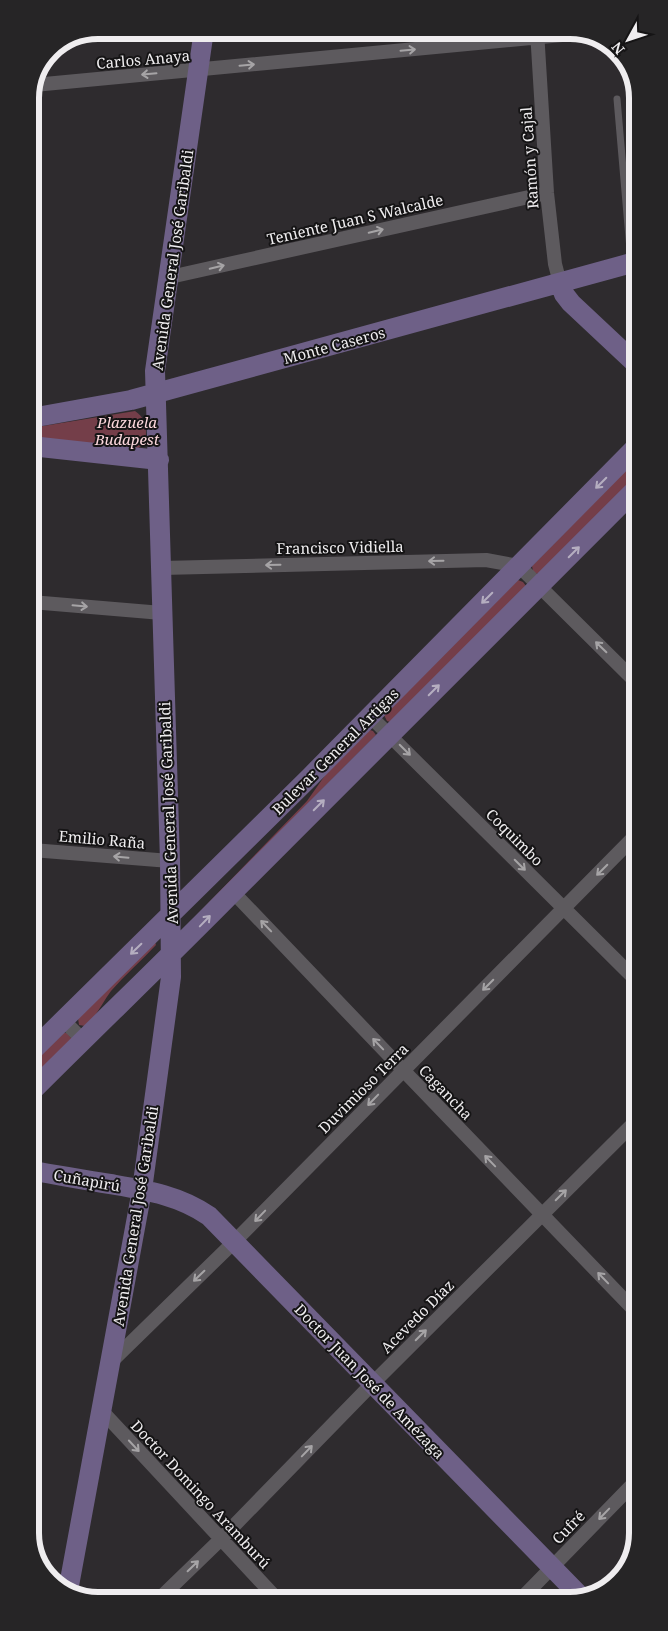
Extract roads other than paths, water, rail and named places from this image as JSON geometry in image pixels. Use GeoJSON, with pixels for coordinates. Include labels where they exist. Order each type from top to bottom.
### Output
{"type":"FeatureCollection","features":[{"type":"Feature","properties":{"kind":"street","name":"Avenida General José Garibaldi"},"geometry":{"type":"LineString","coordinates":[[69,1585],[142,1190],[169,995],[171,956],[170,861],[156,371],[203,39]]}},
{"type":"Feature","properties":{"kind":"street","name":"Carlos Anaya"},"geometry":{"type":"LineString","coordinates":[[41,84],[491,39]]}},
{"type":"Feature","properties":{"kind":"street","name":"Ramón y Cajal"},"geometry":{"type":"LineString","coordinates":[[538,39],[547,193],[555,264],[560,283]]}},
{"type":"Feature","properties":{"kind":"street","name":"Teniente Juan S Walcalde"},"geometry":{"type":"LineString","coordinates":[[170,277],[547,193]]}},
{"type":"Feature","properties":{"kind":"street","name":"Monte Caseros"},"geometry":{"type":"LineString","coordinates":[[39,417],[157,394],[629,264]]}},
{"type":"Feature","properties":{"kind":"street"},"geometry":{"type":"LineString","coordinates":[[560,283],[570,303],[629,357]]}},
{"type":"Feature","properties":{"kind":"street"},"geometry":{"type":"LineString","coordinates":[[39,447],[159,460]]}},
{"type":"Feature","properties":{"kind":"street","name":"Bulevar General Artigas"},"geometry":{"type":"LineString","coordinates":[[39,1044],[310,777],[629,454]]}},
{"type":"Feature","properties":{"kind":"street","name":"Bulevar General Artigas"},"geometry":{"type":"LineString","coordinates":[[39,1085],[106,1017],[171,956],[629,497]]}},
{"type":"Feature","properties":{"kind":"street","name":"Francisco Vidiella"},"geometry":{"type":"LineString","coordinates":[[162,568],[486,560],[519,566]]}},
{"type":"Feature","properties":{"kind":"street"},"geometry":{"type":"LineString","coordinates":[[519,566],[629,675]]}},
{"type":"Feature","properties":{"kind":"street"},"geometry":{"type":"LineString","coordinates":[[39,603],[162,613]]}},
{"type":"Feature","properties":{"kind":"street","name":"Coquimbo"},"geometry":{"type":"LineString","coordinates":[[370,716],[629,973]]}},
{"type":"Feature","properties":{"kind":"street"},"geometry":{"type":"LineString","coordinates":[[171,956],[177,933],[184,920],[297,804],[310,777]]}},
{"type":"Feature","properties":{"kind":"street","name":"Duvimioso Terra"},"geometry":{"type":"LineString","coordinates":[[110,1362],[234,1242],[629,842]]}},
{"type":"Feature","properties":{"kind":"street","name":"Emilio Raña"},"geometry":{"type":"LineString","coordinates":[[39,851],[170,861]]}},
{"type":"Feature","properties":{"kind":"street","name":"Cagancha"},"geometry":{"type":"LineString","coordinates":[[233,892],[542,1215],[629,1302]]}},
{"type":"Feature","properties":{"kind":"street"},"geometry":{"type":"LineString","coordinates":[[106,1017],[114,995],[160,948],[166,935],[171,915]]}},
{"type":"Feature","properties":{"kind":"street"},"geometry":{"type":"LineString","coordinates":[[64,1020],[83,1040]]}},
{"type":"Feature","properties":{"kind":"street","name":"Acevedo Díaz"},"geometry":{"type":"LineString","coordinates":[[166,1592],[629,1128]]}},
{"type":"Feature","properties":{"kind":"street","name":"Cuñapirú"},"geometry":{"type":"LineString","coordinates":[[39,1171],[142,1190]]}},
{"type":"Feature","properties":{"kind":"street","name":"Doctor Juan José de Amézaga"},"geometry":{"type":"LineString","coordinates":[[142,1190],[176,1198],[209,1216],[576,1592]]}},
{"type":"Feature","properties":{"kind":"street","name":"Doctor Domingo Aramburú"},"geometry":{"type":"LineString","coordinates":[[101,1410],[271,1592]]}},
{"type":"Feature","properties":{"kind":"street","name":"Cufré"},"geometry":{"type":"LineString","coordinates":[[528,1592],[629,1488]]}},
{"type":"Feature","properties":{"kind":"lane"},"geometry":{"type":"LineString","coordinates":[[617,100],[629,222]]}},
{"type":"Feature","properties":{"kind":"park label","name":"Plazuela Budapest"},"geometry":{"type":"Point","coordinates":[127,430]}}]}
